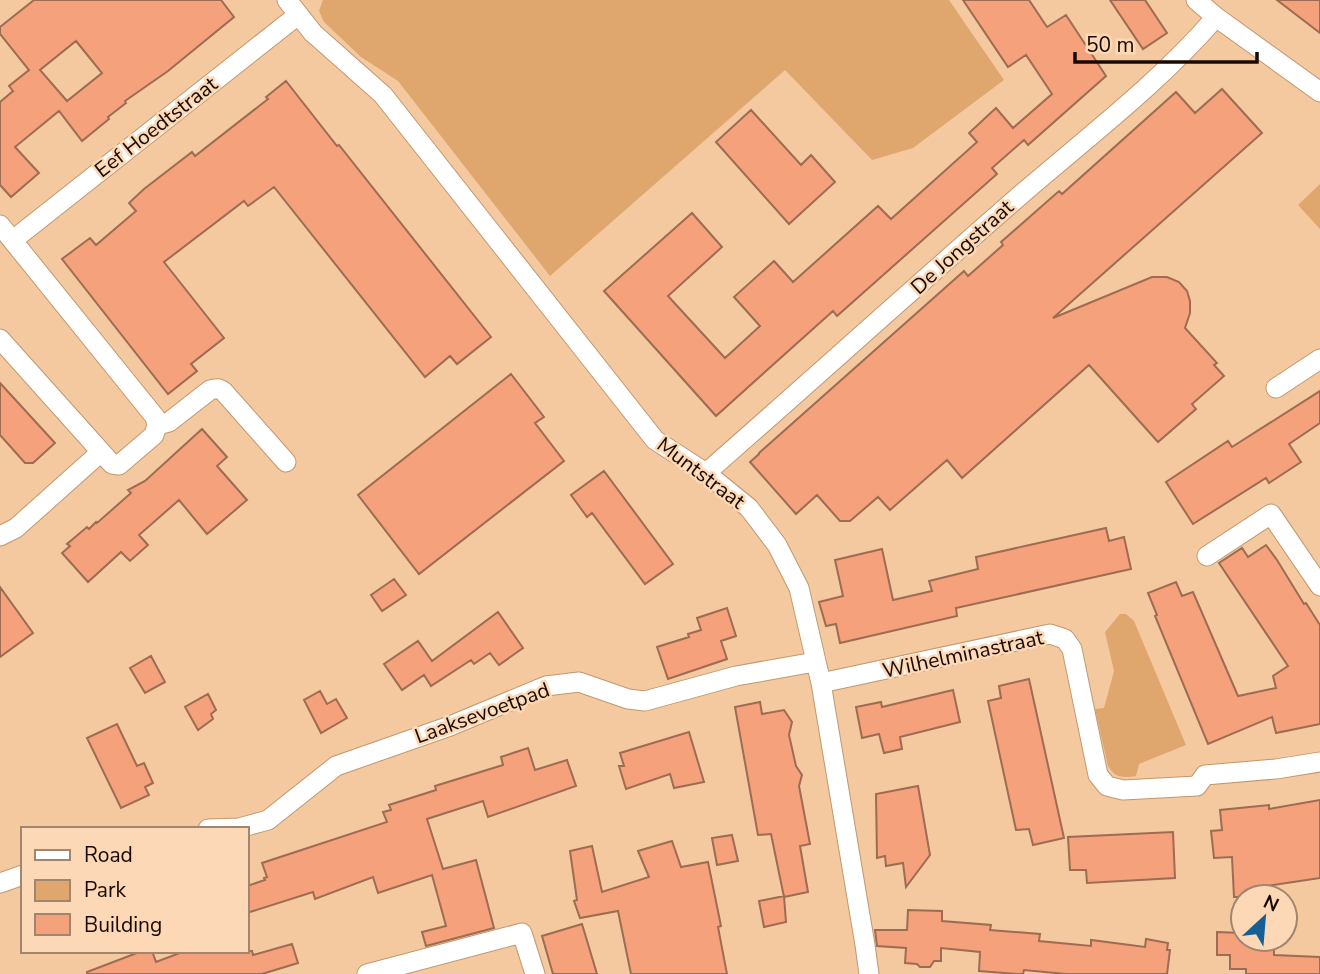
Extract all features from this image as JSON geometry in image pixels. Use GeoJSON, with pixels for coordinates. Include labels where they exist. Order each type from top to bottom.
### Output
{"type":"FeatureCollection","features":[{"type":"Feature","properties":{"kind":"street"},"geometry":{"type":"LineString","coordinates":[[1196,0],[1320,93]]}},
{"type":"Feature","properties":{"kind":"street","name":"Eef Hoedtstraat"},"geometry":{"type":"LineString","coordinates":[[13,240],[293,5]]}},
{"type":"Feature","properties":{"kind":"street","name":"Muntstraat"},"geometry":{"type":"LineString","coordinates":[[293,5],[313,33],[383,95],[655,440],[706,473],[749,509],[777,545],[799,588],[821,683],[869,974]]}},
{"type":"Feature","properties":{"kind":"street","name":"De Jongstraat"},"geometry":{"type":"LineString","coordinates":[[706,473],[1134,98],[1202,34],[1216,17]]}},
{"type":"Feature","properties":{"kind":"street"},"geometry":{"type":"LineString","coordinates":[[0,225],[155,417],[157,425],[154,435],[120,465],[112,464],[0,339]]}},
{"type":"Feature","properties":{"kind":"street"},"geometry":{"type":"LineString","coordinates":[[1276,388],[1320,359]]}},
{"type":"Feature","properties":{"kind":"street"},"geometry":{"type":"LineString","coordinates":[[157,425],[169,422],[210,390],[219,388],[286,463]]}},
{"type":"Feature","properties":{"kind":"street"},"geometry":{"type":"LineString","coordinates":[[0,536],[16,528],[101,452]]}},
{"type":"Feature","properties":{"kind":"street"},"geometry":{"type":"LineString","coordinates":[[1207,556],[1271,514],[1320,586]]}},
{"type":"Feature","properties":{"kind":"street","name":"Wilhelminastraat"},"geometry":{"type":"LineString","coordinates":[[821,683],[1050,634],[1065,639],[1072,649],[1098,775],[1107,786],[1123,790],[1197,786],[1205,775],[1320,762]]}},
{"type":"Feature","properties":{"kind":"street","name":"Laaksevoetpad"},"geometry":{"type":"LineString","coordinates":[[243,827],[268,820],[336,766],[450,726],[546,687],[579,682],[628,699],[645,701],[736,676],[815,662]]}},
{"type":"Feature","properties":{"kind":"street"},"geometry":{"type":"LineString","coordinates":[[0,883],[21,876]]}},
{"type":"Feature","properties":{"kind":"street"},"geometry":{"type":"LineString","coordinates":[[367,974],[522,933],[536,974]]}},
{"type":"Feature","properties":{"kind":"green space"},"geometry":{"type":"Polygon","coordinates":[[[323,0],[949,0],[1004,80],[913,148],[872,160],[785,70],[550,276],[398,81],[361,57],[324,22],[319,11],[323,0]]]}},
{"type":"Feature","properties":{"kind":"green space"},"geometry":{"type":"Polygon","coordinates":[[[1320,184],[1320,229],[1298,205],[1320,184]]]}},
{"type":"Feature","properties":{"kind":"green space"},"geometry":{"type":"Polygon","coordinates":[[[1120,614],[1126,614],[1134,621],[1186,745],[1139,764],[1136,776],[1127,777],[1117,775],[1108,766],[1095,709],[1104,708],[1114,671],[1105,632],[1120,614]]]}},
{"type":"Feature","properties":{"kind":"building"},"geometry":{"type":"Polygon","coordinates":[[[34,0],[221,0],[234,17],[168,71],[125,101],[109,119],[82,141],[59,111],[15,147],[39,173],[11,197],[0,185],[0,102],[13,91],[9,86],[29,70],[0,34],[0,27],[34,0]],[[76,41],[40,70],[67,101],[102,73],[76,41]]]}},
{"type":"Feature","properties":{"kind":"building"},"geometry":{"type":"Polygon","coordinates":[[[963,0],[1029,0],[1047,27],[1066,15],[1106,76],[1028,145],[1024,140],[992,168],[997,174],[837,316],[833,311],[716,416],[604,291],[692,213],[722,247],[668,296],[725,358],[760,326],[734,297],[774,261],[793,282],[878,206],[891,219],[977,142],[969,133],[996,108],[1013,128],[1052,94],[1026,55],[1008,67],[963,0]]]}},
{"type":"Feature","properties":{"kind":"building"},"geometry":{"type":"Polygon","coordinates":[[[1110,0],[1145,0],[1167,33],[1143,49],[1110,0]]]}},
{"type":"Feature","properties":{"kind":"building"},"geometry":{"type":"Polygon","coordinates":[[[1277,0],[1320,0],[1320,33],[1277,0]]]}},
{"type":"Feature","properties":{"kind":"building"},"geometry":{"type":"Polygon","coordinates":[[[286,81],[491,337],[457,364],[450,356],[425,377],[274,187],[248,206],[244,201],[164,262],[224,338],[191,364],[197,371],[168,394],[62,259],[90,238],[96,245],[136,211],[129,203],[144,189],[192,152],[195,156],[268,99],[266,97],[286,81]]]}},
{"type":"Feature","properties":{"kind":"building"},"geometry":{"type":"Polygon","coordinates":[[[1222,89],[1262,133],[1053,318],[1152,277],[1167,277],[1179,282],[1187,291],[1190,301],[1190,313],[1185,328],[1217,363],[1214,365],[1224,376],[1192,404],[1196,409],[1158,442],[1089,365],[962,478],[947,460],[890,510],[878,497],[850,521],[840,521],[817,495],[796,514],[750,462],[759,453],[964,271],[968,276],[1003,245],[1001,242],[1059,191],[1062,194],[1176,92],[1195,113],[1222,89]]]}},
{"type":"Feature","properties":{"kind":"building"},"geometry":{"type":"Polygon","coordinates":[[[751,110],[801,165],[811,155],[835,182],[789,224],[716,142],[751,110]]]}},
{"type":"Feature","properties":{"kind":"building"},"geometry":{"type":"Polygon","coordinates":[[[511,374],[544,417],[535,423],[564,461],[419,574],[358,495],[511,374]]]}},
{"type":"Feature","properties":{"kind":"building"},"geometry":{"type":"Polygon","coordinates":[[[0,383],[55,443],[33,463],[25,463],[0,435],[0,383]]]}},
{"type":"Feature","properties":{"kind":"building"},"geometry":{"type":"Polygon","coordinates":[[[1320,391],[1320,423],[1289,444],[1301,462],[1269,483],[1266,478],[1193,524],[1166,482],[1228,441],[1232,447],[1320,391]]]}},
{"type":"Feature","properties":{"kind":"building"},"geometry":{"type":"Polygon","coordinates":[[[202,429],[227,457],[217,466],[247,500],[207,534],[179,500],[139,535],[148,545],[130,561],[121,552],[88,582],[62,553],[70,546],[67,544],[87,527],[89,529],[97,523],[131,493],[128,490],[145,481],[202,429]]]}},
{"type":"Feature","properties":{"kind":"building"},"geometry":{"type":"Polygon","coordinates":[[[604,471],[673,564],[645,584],[592,513],[587,517],[571,495],[604,471]]]}},
{"type":"Feature","properties":{"kind":"building"},"geometry":{"type":"Polygon","coordinates":[[[1106,528],[1109,541],[1124,537],[1131,569],[956,608],[957,616],[840,643],[836,624],[826,626],[819,602],[843,596],[835,560],[882,549],[893,600],[932,591],[929,581],[978,569],[976,557],[1106,528]]]}},
{"type":"Feature","properties":{"kind":"building"},"geometry":{"type":"Polygon","coordinates":[[[1266,545],[1320,625],[1320,724],[1276,733],[1272,717],[1208,744],[1148,593],[1176,582],[1182,596],[1193,592],[1238,696],[1276,688],[1273,676],[1288,666],[1219,563],[1242,548],[1248,557],[1266,545]]]}},
{"type":"Feature","properties":{"kind":"building"},"geometry":{"type":"Polygon","coordinates":[[[394,579],[406,595],[382,611],[371,595],[394,579]]]}},
{"type":"Feature","properties":{"kind":"building"},"geometry":{"type":"Polygon","coordinates":[[[0,587],[33,633],[0,657],[0,587]]]}},
{"type":"Feature","properties":{"kind":"building"},"geometry":{"type":"Polygon","coordinates":[[[727,608],[736,636],[721,641],[727,659],[668,679],[657,647],[689,637],[688,634],[701,630],[697,618],[727,608]]]}},
{"type":"Feature","properties":{"kind":"building"},"geometry":{"type":"Polygon","coordinates":[[[498,612],[523,648],[499,665],[490,653],[474,664],[471,660],[431,686],[424,675],[402,690],[384,664],[418,641],[432,661],[498,612]]]}},
{"type":"Feature","properties":{"kind":"building"},"geometry":{"type":"Polygon","coordinates":[[[151,656],[165,682],[145,693],[130,668],[151,656]]]}},
{"type":"Feature","properties":{"kind":"building"},"geometry":{"type":"Polygon","coordinates":[[[1029,679],[1064,838],[1033,845],[1029,829],[1016,830],[988,701],[1001,698],[999,686],[1029,679]]]}},
{"type":"Feature","properties":{"kind":"building"},"geometry":{"type":"Polygon","coordinates":[[[953,690],[960,722],[900,737],[902,749],[884,753],[879,734],[862,738],[856,707],[881,702],[882,707],[953,690]]]}},
{"type":"Feature","properties":{"kind":"building"},"geometry":{"type":"Polygon","coordinates":[[[320,691],[327,704],[336,699],[347,718],[321,733],[304,700],[320,691]]]}},
{"type":"Feature","properties":{"kind":"building"},"geometry":{"type":"Polygon","coordinates":[[[208,694],[216,710],[211,714],[213,719],[198,730],[185,707],[208,694]]]}},
{"type":"Feature","properties":{"kind":"building"},"geometry":{"type":"Polygon","coordinates":[[[760,702],[762,714],[784,710],[792,722],[789,735],[796,766],[802,775],[799,786],[810,844],[800,846],[808,892],[784,897],[771,834],[758,835],[735,707],[760,702]]]}},
{"type":"Feature","properties":{"kind":"building"},"geometry":{"type":"Polygon","coordinates":[[[117,724],[137,766],[144,763],[153,783],[145,787],[149,795],[121,808],[87,738],[117,724]]]}},
{"type":"Feature","properties":{"kind":"building"},"geometry":{"type":"Polygon","coordinates":[[[689,732],[704,782],[674,788],[670,774],[626,789],[619,766],[624,766],[620,753],[689,732]]]}},
{"type":"Feature","properties":{"kind":"building"},"geometry":{"type":"Polygon","coordinates":[[[528,748],[535,770],[567,760],[576,786],[488,817],[483,801],[427,819],[443,869],[476,860],[494,928],[426,946],[422,932],[446,926],[432,875],[378,893],[373,877],[315,899],[313,892],[248,913],[248,886],[267,877],[262,863],[387,822],[383,812],[391,810],[389,805],[436,790],[435,786],[503,765],[501,757],[528,748]]]}},
{"type":"Feature","properties":{"kind":"building"},"geometry":{"type":"Polygon","coordinates":[[[918,786],[930,855],[906,887],[903,863],[886,866],[885,856],[877,858],[876,794],[918,786]]]}},
{"type":"Feature","properties":{"kind":"building"},"geometry":{"type":"Polygon","coordinates":[[[1320,800],[1320,878],[1286,883],[1233,883],[1232,857],[1214,858],[1211,831],[1222,830],[1220,810],[1269,805],[1269,809],[1320,800]]]}},
{"type":"Feature","properties":{"kind":"building"},"geometry":{"type":"Polygon","coordinates":[[[1173,832],[1175,878],[1087,883],[1086,870],[1070,870],[1068,837],[1173,832]]]}},
{"type":"Feature","properties":{"kind":"building"},"geometry":{"type":"Polygon","coordinates":[[[732,835],[738,861],[717,865],[712,838],[732,835]]]}},
{"type":"Feature","properties":{"kind":"building"},"geometry":{"type":"Polygon","coordinates":[[[672,841],[681,867],[708,862],[721,926],[718,927],[727,974],[631,974],[618,911],[580,918],[574,901],[577,900],[570,851],[592,846],[602,892],[649,877],[638,851],[672,841]]]}},
{"type":"Feature","properties":{"kind":"building"},"geometry":{"type":"Polygon","coordinates":[[[784,896],[786,922],[764,927],[759,901],[784,896]]]}},
{"type":"Feature","properties":{"kind":"building"},"geometry":{"type":"Polygon","coordinates":[[[908,910],[942,911],[942,921],[991,925],[990,930],[1040,934],[1039,941],[1091,946],[1091,940],[1145,947],[1146,939],[1168,943],[1167,950],[1170,950],[1167,974],[1066,974],[1024,970],[1023,974],[1017,974],[979,971],[980,952],[941,948],[941,961],[934,961],[930,967],[920,967],[917,964],[905,963],[906,948],[877,946],[875,930],[907,930],[908,910]]]}},
{"type":"Feature","properties":{"kind":"building"},"geometry":{"type":"Polygon","coordinates":[[[582,924],[597,974],[553,974],[542,936],[582,924]]]}},
{"type":"Feature","properties":{"kind":"building"},"geometry":{"type":"Polygon","coordinates":[[[1217,932],[1229,932],[1229,953],[1320,957],[1320,974],[1246,974],[1246,969],[1230,969],[1230,955],[1217,955],[1217,932]]]}},
{"type":"Feature","properties":{"kind":"building"},"geometry":{"type":"Polygon","coordinates":[[[292,944],[298,963],[262,974],[87,974],[137,953],[153,953],[156,962],[180,953],[252,951],[253,955],[292,944]]]}}]}
